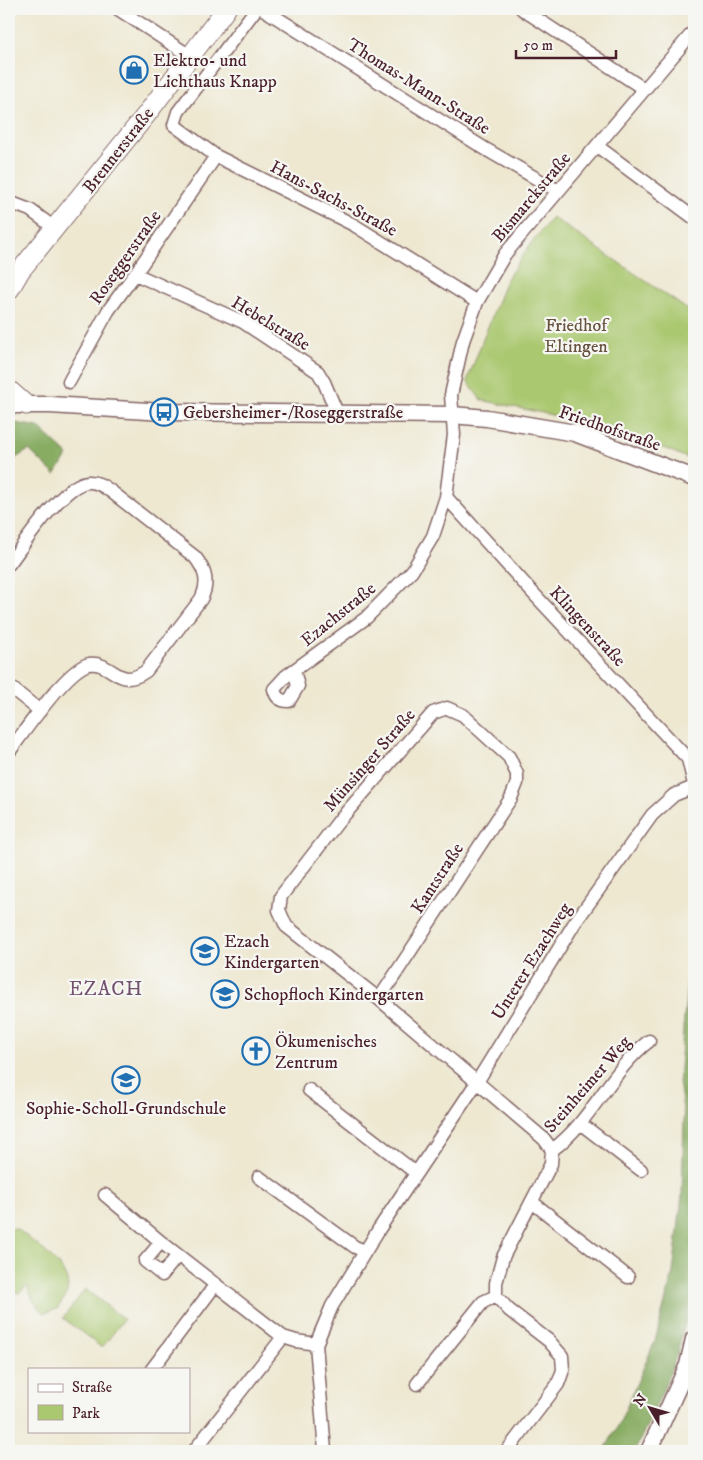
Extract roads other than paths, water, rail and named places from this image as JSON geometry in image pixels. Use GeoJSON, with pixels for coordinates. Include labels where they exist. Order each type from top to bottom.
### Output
{"type":"FeatureCollection","features":[{"type":"Feature","properties":{"kind":"main road","name":"Brennerstraße"},"geometry":{"type":"LineString","coordinates":[[9,290],[20,271],[56,229],[146,115],[226,9]]}},
{"type":"Feature","properties":{"kind":"main road"},"geometry":{"type":"LineString","coordinates":[[9,390],[17,405]]}},
{"type":"Feature","properties":{"kind":"street"},"geometry":{"type":"LineString","coordinates":[[118,9],[190,56]]}},
{"type":"Feature","properties":{"kind":"street","name":"Brennerstraße"},"geometry":{"type":"LineString","coordinates":[[174,125],[178,112],[256,9]]}},
{"type":"Feature","properties":{"kind":"street","name":"Thomas-Mann-Straße"},"geometry":{"type":"LineString","coordinates":[[263,9],[487,150],[558,191]]}},
{"type":"Feature","properties":{"kind":"street"},"geometry":{"type":"LineString","coordinates":[[522,9],[644,89]]}},
{"type":"Feature","properties":{"kind":"street","name":"Bismarckstraße"},"geometry":{"type":"LineString","coordinates":[[452,415],[451,395],[463,341],[477,302],[506,254],[694,31]]}},
{"type":"Feature","properties":{"kind":"street","name":"Hans-Sachs-Straße"},"geometry":{"type":"LineString","coordinates":[[174,125],[216,156],[354,225],[477,302]]}},
{"type":"Feature","properties":{"kind":"street"},"geometry":{"type":"LineString","coordinates":[[597,146],[694,218]]}},
{"type":"Feature","properties":{"kind":"street","name":"Roseggerstraße"},"geometry":{"type":"LineString","coordinates":[[69,382],[108,311],[216,156]]}},
{"type":"Feature","properties":{"kind":"street"},"geometry":{"type":"LineString","coordinates":[[9,202],[30,210],[56,229]]}},
{"type":"Feature","properties":{"kind":"street","name":"Hebelstraße"},"geometry":{"type":"LineString","coordinates":[[135,274],[243,322],[318,372],[338,414]]}},
{"type":"Feature","properties":{"kind":"street","name":"Friedhofstraße"},"geometry":{"type":"LineString","coordinates":[[17,405],[164,412],[452,415],[487,418],[575,433],[694,478]]}},
{"type":"Feature","properties":{"kind":"street","name":"Ezachstraße"},"geometry":{"type":"LineString","coordinates":[[294,670],[366,618],[412,571],[433,536],[446,497],[454,434],[452,415]]}},
{"type":"Feature","properties":{"kind":"street"},"geometry":{"type":"LineString","coordinates":[[9,564],[47,514],[65,494],[86,482],[91,482],[101,485],[113,493],[195,557],[203,567],[207,585],[201,599],[146,671],[138,676],[125,678],[101,666],[92,664],[73,672],[9,752]]}},
{"type":"Feature","properties":{"kind":"street","name":"Klingenstraße"},"geometry":{"type":"LineString","coordinates":[[446,497],[688,759],[694,786]]}},
{"type":"Feature","properties":{"kind":"street"},"geometry":{"type":"LineString","coordinates":[[9,686],[40,711]]}},
{"type":"Feature","properties":{"kind":"street","name":"Münsinger Straße"},"geometry":{"type":"LineString","coordinates":[[379,999],[286,926],[279,910],[281,896],[338,822],[433,712],[448,708],[463,715],[509,757],[517,774]]}},
{"type":"Feature","properties":{"kind":"street","name":"Kantstraße"},"geometry":{"type":"LineString","coordinates":[[379,999],[510,798],[517,784],[517,774]]}},
{"type":"Feature","properties":{"kind":"street","name":"Unterer Ezachweg"},"geometry":{"type":"LineString","coordinates":[[325,1451],[316,1344],[332,1306],[416,1173],[477,1082],[574,924],[652,815],[674,795],[694,786]]}},
{"type":"Feature","properties":{"kind":"street"},"geometry":{"type":"LineString","coordinates":[[379,999],[544,1139],[552,1150],[551,1164],[503,1257],[496,1283],[496,1296],[509,1310],[549,1341],[562,1356],[563,1370],[558,1384],[507,1451]]}},
{"type":"Feature","properties":{"kind":"street","name":"Steinheimer Weg"},"geometry":{"type":"LineString","coordinates":[[552,1150],[580,1123],[635,1051],[648,1041]]}},
{"type":"Feature","properties":{"kind":"street"},"geometry":{"type":"LineString","coordinates":[[309,1090],[416,1173]]}},
{"type":"Feature","properties":{"kind":"street"},"geometry":{"type":"LineString","coordinates":[[580,1123],[641,1170]]}},
{"type":"Feature","properties":{"kind":"street"},"geometry":{"type":"LineString","coordinates":[[259,1177],[355,1247],[365,1252]]}},
{"type":"Feature","properties":{"kind":"street"},"geometry":{"type":"LineString","coordinates":[[105,1195],[161,1242],[283,1337],[316,1344]]}},
{"type":"Feature","properties":{"kind":"street"},"geometry":{"type":"LineString","coordinates":[[532,1202],[628,1277]]}},
{"type":"Feature","properties":{"kind":"street"},"geometry":{"type":"LineString","coordinates":[[161,1242],[145,1262],[162,1274],[178,1255]]}},
{"type":"Feature","properties":{"kind":"street"},"geometry":{"type":"LineString","coordinates":[[153,1368],[216,1284]]}},
{"type":"Feature","properties":{"kind":"street"},"geometry":{"type":"LineString","coordinates":[[417,1384],[483,1302],[496,1296]]}},
{"type":"Feature","properties":{"kind":"street"},"geometry":{"type":"LineString","coordinates":[[194,1451],[283,1337]]}},
{"type":"Feature","properties":{"kind":"street"},"geometry":{"type":"LineString","coordinates":[[650,1451],[688,1365],[694,1339]]}},
{"type":"Feature","properties":{"kind":"place","name":"Elektro- und Lichthaus Knapp"},"geometry":{"type":"Point","coordinates":[134,70]}},
{"type":"Feature","properties":{"kind":"place","name":"Gebersheimer-/Roseggerstraße"},"geometry":{"type":"Point","coordinates":[164,412]}},
{"type":"Feature","properties":{"kind":"place","name":"Ezach Kindergarten"},"geometry":{"type":"Point","coordinates":[205,951]}},
{"type":"Feature","properties":{"kind":"place","name":"Schopfloch Kindergarten"},"geometry":{"type":"Point","coordinates":[225,994]}},
{"type":"Feature","properties":{"kind":"place","name":"Ökumenisches Zentrum"},"geometry":{"type":"Point","coordinates":[256,1051]}},
{"type":"Feature","properties":{"kind":"place","name":"Sophie-Scholl-Grundschule"},"geometry":{"type":"Point","coordinates":[126,1080]}},
{"type":"Feature","properties":{"kind":"district","name":"EZACH"},"geometry":{"type":"Point","coordinates":[106,988]}},
{"type":"Feature","properties":{"kind":"park label","name":"Friedhof Eltingen"},"geometry":{"type":"Point","coordinates":[576,335]}}]}
